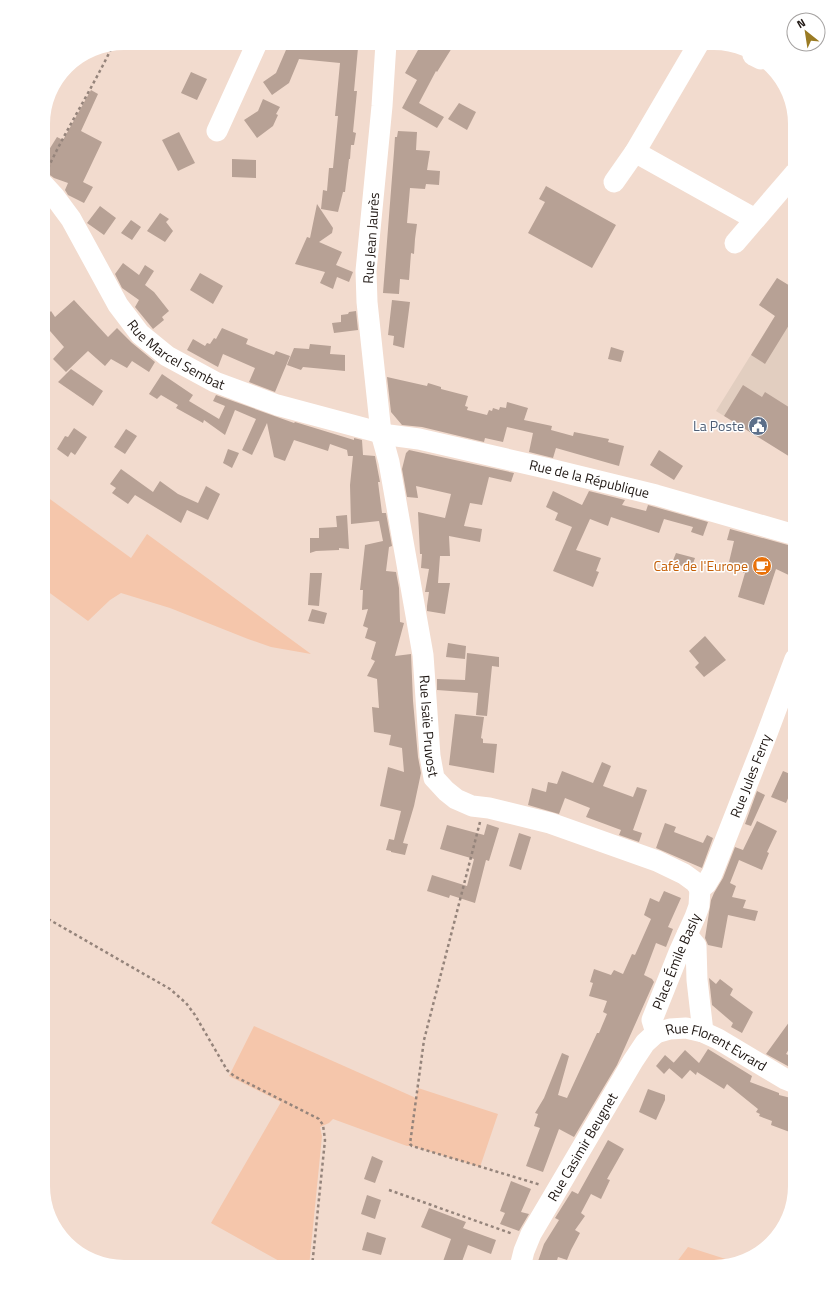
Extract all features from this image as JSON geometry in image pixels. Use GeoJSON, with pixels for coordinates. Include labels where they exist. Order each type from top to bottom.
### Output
{"type":"FeatureCollection","features":[{"type":"Feature","properties":{"kind":"street"},"geometry":{"type":"LineString","coordinates":[[217,131],[254,50]]}},
{"type":"Feature","properties":{"kind":"street","name":"Rue Jean Jaurès"},"geometry":{"type":"LineString","coordinates":[[381,433],[367,302],[366,271],[382,106],[386,50]]}},
{"type":"Feature","properties":{"kind":"street"},"geometry":{"type":"LineString","coordinates":[[614,182],[636,152],[695,50]]}},
{"type":"Feature","properties":{"kind":"street"},"geometry":{"type":"LineString","coordinates":[[636,152],[755,219]]}},
{"type":"Feature","properties":{"kind":"street"},"geometry":{"type":"LineString","coordinates":[[734,243],[788,181]]}},
{"type":"Feature","properties":{"kind":"street","name":"Rue Marcel Sembat"},"geometry":{"type":"LineString","coordinates":[[50,186],[54,196],[71,218],[118,305],[140,334],[167,356],[215,382],[248,395],[277,405],[381,433]]}},
{"type":"Feature","properties":{"kind":"street","name":"Rue de la République"},"geometry":{"type":"LineString","coordinates":[[381,433],[419,439],[656,495],[788,533]]}},
{"type":"Feature","properties":{"kind":"street","name":"Rue Isaïe Pruvost"},"geometry":{"type":"LineString","coordinates":[[381,433],[390,470],[423,655],[430,756],[434,778],[456,799],[472,806],[484,807],[550,823],[657,861],[684,874],[694,882],[700,890]]}},
{"type":"Feature","properties":{"kind":"street","name":"Rue Jules Ferry"},"geometry":{"type":"LineString","coordinates":[[700,890],[712,874],[788,678]]}},
{"type":"Feature","properties":{"kind":"street","name":"Place Émile Basly"},"geometry":{"type":"LineString","coordinates":[[656,1033],[652,1020],[699,906],[700,890]]}},
{"type":"Feature","properties":{"kind":"street"},"geometry":{"type":"LineString","coordinates":[[687,935],[696,946],[697,980],[703,1032]]}},
{"type":"Feature","properties":{"kind":"street","name":"Rue Florent Evrard"},"geometry":{"type":"LineString","coordinates":[[656,1033],[670,1029],[686,1028],[703,1032],[718,1039],[788,1080]]}},
{"type":"Feature","properties":{"kind":"street","name":"Rue Casimir Beugnet"},"geometry":{"type":"LineString","coordinates":[[519,1260],[529,1239],[557,1190],[641,1049],[656,1033]]}},
{"type":"Feature","properties":{"kind":"path"},"geometry":{"type":"LineString","coordinates":[[50,167],[65,133],[110,51]]}},
{"type":"Feature","properties":{"kind":"path"},"geometry":{"type":"LineString","coordinates":[[484,807],[424,1040],[410,1144],[412,1146],[557,1190]]}},
{"type":"Feature","properties":{"kind":"path"},"geometry":{"type":"LineString","coordinates":[[50,920],[170,990],[186,1003],[195,1015],[227,1070],[234,1076],[320,1119],[323,1125],[325,1140],[313,1260]]}},
{"type":"Feature","properties":{"kind":"path"},"geometry":{"type":"LineString","coordinates":[[388,1190],[529,1239]]}},
{"type":"Feature","properties":{"kind":"shaded area"},"geometry":{"type":"Polygon","coordinates":[[[777,278],[788,285],[788,418],[724,416],[716,411],[775,316],[759,305],[777,278]]]}},
{"type":"Feature","properties":{"kind":"shaded area"},"geometry":{"type":"Polygon","coordinates":[[[50,499],[131,558],[147,534],[311,654],[271,647],[170,608],[121,593],[110,600],[88,621],[50,593],[50,499]]]}},
{"type":"Feature","properties":{"kind":"shaded area"},"geometry":{"type":"Polygon","coordinates":[[[254,1026],[416,1098],[418,1088],[498,1114],[480,1167],[412,1146],[407,1146],[333,1119],[329,1123],[320,1127],[322,1136],[310,1260],[277,1260],[211,1223],[281,1102],[229,1076],[254,1026]]]}},
{"type":"Feature","properties":{"kind":"shaded area"},"geometry":{"type":"Polygon","coordinates":[[[688,1247],[725,1259],[714,1260],[678,1260],[688,1247]]]}},
{"type":"Feature","properties":{"kind":"building"},"geometry":{"type":"Polygon","coordinates":[[[286,50],[358,50],[354,91],[357,91],[353,132],[356,133],[354,145],[351,145],[345,192],[343,192],[338,212],[321,209],[323,190],[327,191],[329,168],[333,168],[338,116],[335,116],[340,63],[299,59],[289,83],[272,95],[263,82],[276,73],[286,50]]]}},
{"type":"Feature","properties":{"kind":"building"},"geometry":{"type":"Polygon","coordinates":[[[418,50],[451,50],[437,72],[436,71],[419,103],[444,117],[437,128],[402,108],[417,80],[405,73],[418,50]]]}},
{"type":"Feature","properties":{"kind":"building"},"geometry":{"type":"Polygon","coordinates":[[[191,72],[207,79],[197,100],[181,93],[191,72]]]}},
{"type":"Feature","properties":{"kind":"building"},"geometry":{"type":"Polygon","coordinates":[[[91,90],[98,94],[81,131],[102,142],[83,182],[93,187],[84,203],[68,195],[65,190],[68,183],[50,175],[50,148],[57,137],[63,140],[91,90]]]}},
{"type":"Feature","properties":{"kind":"building"},"geometry":{"type":"Polygon","coordinates":[[[263,99],[280,107],[276,114],[278,115],[273,126],[257,138],[244,120],[258,111],[263,99]]]}},
{"type":"Feature","properties":{"kind":"building"},"geometry":{"type":"Polygon","coordinates":[[[459,103],[476,112],[467,130],[448,119],[459,103]]]}},
{"type":"Feature","properties":{"kind":"building"},"geometry":{"type":"Polygon","coordinates":[[[398,131],[417,132],[416,150],[430,151],[427,170],[440,171],[439,185],[426,184],[425,189],[410,188],[407,223],[417,224],[414,254],[411,253],[409,280],[400,279],[399,294],[383,293],[395,137],[397,137],[398,131]]]}},
{"type":"Feature","properties":{"kind":"building"},"geometry":{"type":"Polygon","coordinates":[[[179,132],[195,163],[178,171],[162,140],[179,132]]]}},
{"type":"Feature","properties":{"kind":"building"},"geometry":{"type":"Polygon","coordinates":[[[232,159],[256,160],[256,178],[232,177],[232,159]]]}},
{"type":"Feature","properties":{"kind":"building"},"geometry":{"type":"Polygon","coordinates":[[[546,186],[616,225],[592,268],[528,233],[545,202],[539,199],[546,186]]]}},
{"type":"Feature","properties":{"kind":"building"},"geometry":{"type":"Polygon","coordinates":[[[317,204],[333,228],[332,233],[319,242],[342,252],[336,265],[353,272],[349,282],[337,277],[333,289],[320,283],[325,272],[295,264],[307,237],[310,238],[317,204]]]}},
{"type":"Feature","properties":{"kind":"building"},"geometry":{"type":"Polygon","coordinates":[[[100,206],[116,218],[104,235],[87,223],[100,206]]]}},
{"type":"Feature","properties":{"kind":"building"},"geometry":{"type":"Polygon","coordinates":[[[160,213],[169,219],[166,222],[173,231],[165,242],[147,231],[160,213]]]}},
{"type":"Feature","properties":{"kind":"building"},"geometry":{"type":"Polygon","coordinates":[[[131,220],[141,227],[132,240],[121,233],[131,220]]]}},
{"type":"Feature","properties":{"kind":"building"},"geometry":{"type":"Polygon","coordinates":[[[123,263],[139,275],[145,265],[154,271],[145,285],[154,292],[169,311],[162,317],[164,320],[153,329],[135,307],[139,300],[122,288],[115,274],[123,263]]]}},
{"type":"Feature","properties":{"kind":"building"},"geometry":{"type":"Polygon","coordinates":[[[200,273],[223,286],[213,304],[190,290],[200,273]]]}},
{"type":"Feature","properties":{"kind":"building"},"geometry":{"type":"Polygon","coordinates":[[[777,278],[788,285],[788,327],[765,364],[751,355],[775,316],[759,305],[777,278]]]}},
{"type":"Feature","properties":{"kind":"building"},"geometry":{"type":"Polygon","coordinates":[[[74,300],[108,337],[117,328],[155,362],[149,372],[132,361],[127,368],[111,359],[105,366],[88,351],[66,372],[53,359],[64,347],[50,331],[51,311],[55,317],[74,300]]]}},
{"type":"Feature","properties":{"kind":"building"},"geometry":{"type":"Polygon","coordinates":[[[392,300],[410,302],[404,348],[393,345],[394,336],[388,335],[392,300]]]}},
{"type":"Feature","properties":{"kind":"building"},"geometry":{"type":"Polygon","coordinates":[[[356,311],[358,330],[334,333],[332,323],[341,322],[341,315],[356,311]]]}},
{"type":"Feature","properties":{"kind":"building"},"geometry":{"type":"Polygon","coordinates":[[[222,328],[248,339],[246,344],[274,355],[276,351],[290,356],[275,392],[249,382],[255,368],[223,354],[218,367],[187,350],[193,339],[205,346],[207,343],[210,344],[214,338],[216,339],[222,328]]]}},
{"type":"Feature","properties":{"kind":"building"},"geometry":{"type":"Polygon","coordinates":[[[310,344],[331,346],[330,354],[345,355],[345,371],[303,367],[301,370],[287,365],[294,348],[309,349],[310,344]]]}},
{"type":"Feature","properties":{"kind":"building"},"geometry":{"type":"Polygon","coordinates":[[[611,347],[624,351],[621,362],[608,359],[611,347]]]}},
{"type":"Feature","properties":{"kind":"building"},"geometry":{"type":"Polygon","coordinates":[[[71,369],[103,391],[93,406],[58,382],[71,369]]]}},
{"type":"Feature","properties":{"kind":"building"},"geometry":{"type":"Polygon","coordinates":[[[162,374],[193,395],[189,401],[219,419],[225,406],[213,401],[216,395],[294,423],[295,422],[354,440],[354,438],[362,440],[363,455],[375,456],[380,482],[378,482],[382,513],[386,513],[392,546],[389,547],[386,571],[396,572],[399,588],[400,622],[404,623],[395,656],[411,654],[413,701],[418,757],[421,773],[414,806],[403,843],[408,844],[405,855],[386,850],[389,839],[394,840],[401,811],[380,806],[388,767],[404,772],[402,748],[389,745],[391,735],[374,732],[372,707],[379,708],[377,679],[367,676],[375,661],[371,659],[376,642],[365,638],[368,628],[363,626],[368,609],[362,610],[363,590],[360,590],[365,545],[383,541],[379,521],[351,524],[350,485],[353,456],[348,456],[347,450],[330,444],[328,451],[294,440],[285,461],[274,457],[267,423],[252,455],[242,450],[256,419],[235,410],[225,435],[204,420],[203,423],[176,408],[178,405],[161,395],[157,399],[149,394],[162,374]]]}},
{"type":"Feature","properties":{"kind":"building"},"geometry":{"type":"Polygon","coordinates":[[[387,377],[427,386],[428,383],[441,387],[441,389],[468,396],[465,406],[468,407],[467,410],[487,415],[489,410],[492,411],[493,408],[499,410],[500,407],[506,408],[507,402],[528,408],[524,420],[552,426],[551,430],[573,436],[574,432],[609,439],[608,442],[624,446],[619,466],[556,448],[553,458],[529,452],[533,433],[507,427],[503,442],[485,438],[484,442],[422,427],[402,425],[391,412],[387,377]]]}},
{"type":"Feature","properties":{"kind":"building"},"geometry":{"type":"Polygon","coordinates":[[[743,385],[762,397],[765,392],[788,407],[788,456],[724,416],[743,385]]]}},
{"type":"Feature","properties":{"kind":"building"},"geometry":{"type":"Polygon","coordinates":[[[74,428],[87,437],[75,455],[71,452],[68,457],[57,449],[65,436],[68,437],[74,428]]]}},
{"type":"Feature","properties":{"kind":"building"},"geometry":{"type":"Polygon","coordinates":[[[126,429],[137,436],[125,454],[114,447],[126,429]]]}},
{"type":"Feature","properties":{"kind":"building"},"geometry":{"type":"Polygon","coordinates":[[[228,449],[239,453],[232,468],[223,463],[228,449]]]}},
{"type":"Feature","properties":{"kind":"building"},"geometry":{"type":"Polygon","coordinates":[[[409,450],[514,473],[511,482],[489,477],[482,505],[470,503],[464,526],[482,529],[480,542],[449,536],[450,556],[440,556],[438,583],[450,583],[445,614],[427,611],[429,592],[425,592],[429,569],[421,568],[422,554],[420,554],[418,512],[445,518],[451,494],[416,486],[418,498],[407,497],[402,469],[406,453],[409,450]]]}},
{"type":"Feature","properties":{"kind":"building"},"geometry":{"type":"Polygon","coordinates":[[[659,450],[683,466],[674,480],[650,465],[659,450]]]}},
{"type":"Feature","properties":{"kind":"building"},"geometry":{"type":"Polygon","coordinates":[[[121,469],[153,492],[160,481],[178,494],[198,503],[206,486],[220,494],[208,520],[187,510],[181,523],[135,495],[128,504],[112,493],[116,488],[110,484],[121,469]]]}},
{"type":"Feature","properties":{"kind":"building"},"geometry":{"type":"Polygon","coordinates":[[[553,491],[582,505],[589,491],[625,500],[622,505],[646,511],[648,505],[708,522],[703,536],[691,532],[693,527],[664,519],[659,533],[611,517],[608,526],[590,519],[576,550],[601,558],[596,571],[599,572],[593,587],[553,571],[572,527],[555,520],[558,513],[546,507],[553,491]]]}},
{"type":"Feature","properties":{"kind":"building"},"geometry":{"type":"Polygon","coordinates":[[[347,515],[349,549],[339,548],[339,550],[316,551],[310,553],[310,538],[319,538],[319,528],[337,527],[336,516],[347,515]]]}},
{"type":"Feature","properties":{"kind":"building"},"geometry":{"type":"Polygon","coordinates":[[[730,529],[788,545],[788,575],[776,569],[764,605],[738,597],[745,573],[743,573],[744,566],[729,562],[734,541],[727,540],[730,529]]]}},
{"type":"Feature","properties":{"kind":"building"},"geometry":{"type":"Polygon","coordinates":[[[676,553],[695,558],[691,569],[672,563],[676,553]]]}},
{"type":"Feature","properties":{"kind":"building"},"geometry":{"type":"Polygon","coordinates":[[[310,573],[322,573],[319,606],[308,605],[310,573]]]}},
{"type":"Feature","properties":{"kind":"building"},"geometry":{"type":"Polygon","coordinates":[[[312,609],[327,613],[324,624],[308,621],[312,609]]]}},
{"type":"Feature","properties":{"kind":"building"},"geometry":{"type":"Polygon","coordinates":[[[705,636],[726,660],[704,677],[695,667],[699,663],[689,651],[705,636]]]}},
{"type":"Feature","properties":{"kind":"building"},"geometry":{"type":"Polygon","coordinates":[[[448,643],[466,646],[465,659],[446,657],[448,643]]]}},
{"type":"Feature","properties":{"kind":"building"},"geometry":{"type":"Polygon","coordinates":[[[467,653],[499,657],[499,667],[492,666],[487,716],[476,715],[478,693],[437,690],[437,679],[465,680],[467,653]]]}},
{"type":"Feature","properties":{"kind":"building"},"geometry":{"type":"Polygon","coordinates":[[[455,714],[484,717],[481,738],[483,739],[483,743],[497,744],[494,773],[449,765],[455,714]]]}},
{"type":"Feature","properties":{"kind":"building"},"geometry":{"type":"Polygon","coordinates":[[[602,762],[611,766],[603,786],[633,797],[637,787],[647,790],[633,830],[642,833],[639,842],[619,835],[621,830],[586,817],[590,808],[565,798],[559,814],[528,805],[532,788],[546,792],[548,782],[557,784],[562,771],[593,783],[602,762]]]}},
{"type":"Feature","properties":{"kind":"building"},"geometry":{"type":"Polygon","coordinates":[[[783,771],[788,773],[788,798],[786,803],[771,797],[783,771]]]}},
{"type":"Feature","properties":{"kind":"building"},"geometry":{"type":"Polygon","coordinates":[[[757,791],[765,795],[751,826],[745,824],[757,791]]]}},
{"type":"Feature","properties":{"kind":"building"},"geometry":{"type":"Polygon","coordinates":[[[757,821],[777,831],[767,852],[769,853],[762,870],[739,860],[730,883],[736,886],[732,897],[746,900],[743,908],[758,911],[755,921],[728,915],[722,948],[708,945],[705,938],[711,900],[723,878],[735,847],[743,850],[757,821]]]}},
{"type":"Feature","properties":{"kind":"building"},"geometry":{"type":"Polygon","coordinates":[[[665,823],[676,827],[674,832],[703,843],[707,835],[713,838],[702,868],[656,848],[665,823]]]}},
{"type":"Feature","properties":{"kind":"building"},"geometry":{"type":"Polygon","coordinates":[[[487,824],[499,828],[489,861],[486,860],[475,903],[450,895],[449,898],[427,891],[432,875],[467,886],[474,859],[440,849],[447,825],[484,835],[487,824]]]}},
{"type":"Feature","properties":{"kind":"building"},"geometry":{"type":"Polygon","coordinates":[[[519,833],[531,837],[521,870],[509,866],[519,833]]]}},
{"type":"Feature","properties":{"kind":"building"},"geometry":{"type":"Polygon","coordinates":[[[664,891],[681,898],[668,927],[673,929],[666,947],[656,943],[644,975],[652,979],[654,982],[617,1065],[574,1137],[559,1129],[543,1172],[526,1166],[540,1128],[534,1126],[538,1114],[535,1113],[544,1098],[562,1053],[569,1056],[558,1095],[567,1098],[607,1014],[603,1012],[607,1001],[589,996],[593,983],[590,982],[594,969],[611,975],[614,970],[623,974],[632,954],[635,955],[651,919],[644,915],[650,898],[659,902],[664,891]]]}},
{"type":"Feature","properties":{"kind":"building"},"geometry":{"type":"Polygon","coordinates":[[[709,978],[716,984],[720,979],[733,989],[730,995],[753,1012],[742,1033],[731,1027],[733,1023],[712,1005],[709,978]]]}},
{"type":"Feature","properties":{"kind":"building"},"geometry":{"type":"Polygon","coordinates":[[[788,1024],[788,1051],[786,1054],[788,1055],[788,1066],[766,1054],[788,1024]]]}},
{"type":"Feature","properties":{"kind":"building"},"geometry":{"type":"Polygon","coordinates":[[[708,1049],[752,1076],[750,1082],[779,1093],[779,1095],[788,1097],[788,1131],[771,1125],[772,1121],[759,1116],[760,1114],[756,1112],[758,1109],[727,1084],[724,1089],[697,1072],[696,1075],[690,1070],[682,1079],[669,1068],[685,1050],[699,1063],[708,1049]]]}},
{"type":"Feature","properties":{"kind":"building"},"geometry":{"type":"Polygon","coordinates":[[[665,1055],[674,1063],[664,1074],[656,1066],[665,1055]]]}},
{"type":"Feature","properties":{"kind":"building"},"geometry":{"type":"Polygon","coordinates":[[[648,1089],[665,1095],[665,1100],[656,1120],[639,1112],[648,1089]]]}},
{"type":"Feature","properties":{"kind":"building"},"geometry":{"type":"Polygon","coordinates":[[[608,1140],[624,1149],[607,1179],[610,1180],[601,1199],[591,1194],[581,1213],[585,1216],[575,1230],[580,1233],[567,1260],[558,1257],[557,1260],[538,1260],[544,1244],[559,1220],[555,1218],[572,1191],[578,1194],[608,1140]]]}},
{"type":"Feature","properties":{"kind":"building"},"geometry":{"type":"Polygon","coordinates":[[[372,1156],[383,1161],[375,1183],[364,1179],[372,1156]]]}},
{"type":"Feature","properties":{"kind":"building"},"geometry":{"type":"Polygon","coordinates":[[[511,1181],[531,1189],[521,1212],[529,1214],[519,1231],[500,1224],[505,1213],[500,1211],[511,1181]]]}},
{"type":"Feature","properties":{"kind":"building"},"geometry":{"type":"Polygon","coordinates":[[[367,1195],[381,1200],[375,1219],[361,1214],[367,1195]]]}},
{"type":"Feature","properties":{"kind":"building"},"geometry":{"type":"Polygon","coordinates":[[[429,1208],[466,1222],[463,1228],[496,1240],[491,1254],[468,1245],[463,1260],[444,1260],[451,1239],[421,1227],[429,1208]]]}},
{"type":"Feature","properties":{"kind":"building"},"geometry":{"type":"Polygon","coordinates":[[[367,1232],[386,1238],[381,1255],[362,1250],[367,1232]]]}},
{"type":"Feature","properties":{"kind":"place","name":"La Poste"},"geometry":{"type":"Point","coordinates":[758,426]}},
{"type":"Feature","properties":{"kind":"place","name":"Café de l'Europe"},"geometry":{"type":"Point","coordinates":[762,566]}}]}
